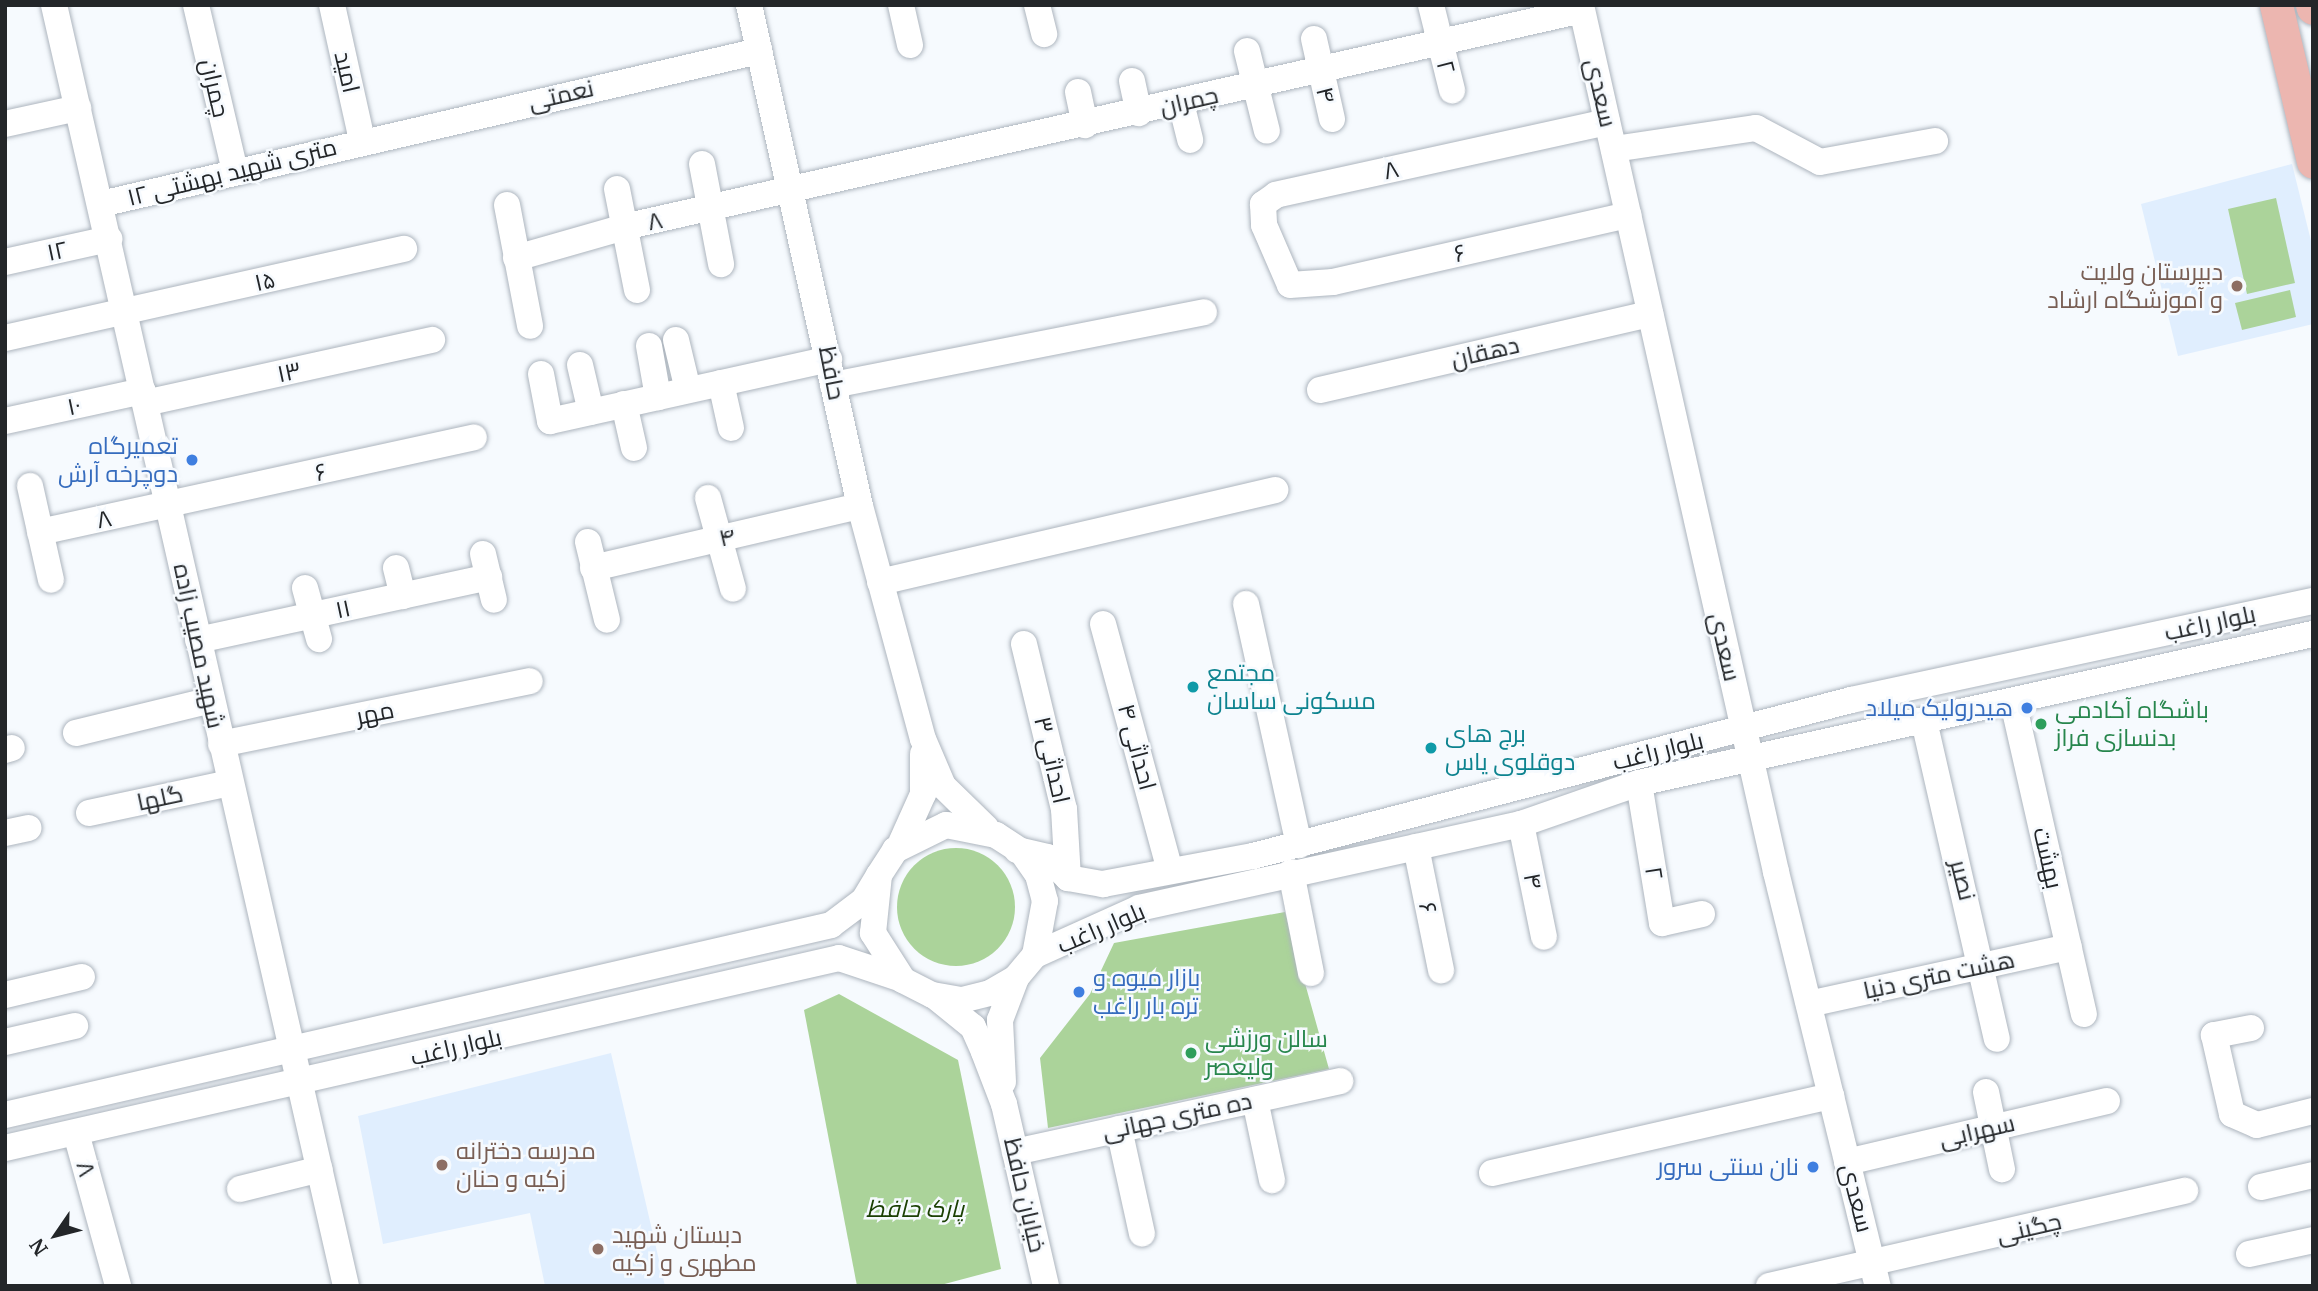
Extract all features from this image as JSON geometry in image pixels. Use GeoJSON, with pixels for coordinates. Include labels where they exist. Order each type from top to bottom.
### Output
{"type":"FeatureCollection","features":[{"type":"Feature","properties":{"kind":"main road"},"geometry":{"type":"LineString","coordinates":[[2276,5],[2313,162]]}},
{"type":"Feature","properties":{"kind":"street","name":"شهید مصیب زاده"},"geometry":{"type":"LineString","coordinates":[[54,5],[346,1286]]}},
{"type":"Feature","properties":{"kind":"street","name":"چمران"},"geometry":{"type":"LineString","coordinates":[[196,5],[235,171]]}},
{"type":"Feature","properties":{"kind":"street","name":"امید"},"geometry":{"type":"LineString","coordinates":[[332,5],[362,140]]}},
{"type":"Feature","properties":{"kind":"street","name":"حافظ"},"geometry":{"type":"LineString","coordinates":[[749,5],[795,192],[860,506],[923,739],[943,786],[1004,842]]}},
{"type":"Feature","properties":{"kind":"street"},"geometry":{"type":"LineString","coordinates":[[901,5],[910,45]]}},
{"type":"Feature","properties":{"kind":"street"},"geometry":{"type":"LineString","coordinates":[[1037,5],[1044,34]]}},
{"type":"Feature","properties":{"kind":"street","name":"۲"},"geometry":{"type":"LineString","coordinates":[[1431,5],[1452,90]]}},
{"type":"Feature","properties":{"kind":"street","name":"چمران"},"geometry":{"type":"LineString","coordinates":[[795,192],[1582,8]]}},
{"type":"Feature","properties":{"kind":"street","name":"سعدی"},"geometry":{"type":"LineString","coordinates":[[1582,8],[1750,758],[1876,1275]]}},
{"type":"Feature","properties":{"kind":"street","name":"۴"},"geometry":{"type":"LineString","coordinates":[[1314,39],[1332,119]]}},
{"type":"Feature","properties":{"kind":"street","name":"نعمتی"},"geometry":{"type":"LineString","coordinates":[[362,140],[759,51]]}},
{"type":"Feature","properties":{"kind":"street"},"geometry":{"type":"LineString","coordinates":[[1247,51],[1267,131]]}},
{"type":"Feature","properties":{"kind":"street"},"geometry":{"type":"LineString","coordinates":[[1132,81],[1139,113]]}},
{"type":"Feature","properties":{"kind":"street"},"geometry":{"type":"LineString","coordinates":[[1078,92],[1085,125]]}},
{"type":"Feature","properties":{"kind":"street"},"geometry":{"type":"LineString","coordinates":[[1181,103],[1190,140]]}},
{"type":"Feature","properties":{"kind":"street"},"geometry":{"type":"LineString","coordinates":[[5,124],[78,108]]}},
{"type":"Feature","properties":{"kind":"street","name":"۸"},"geometry":{"type":"LineString","coordinates":[[1290,285],[1264,225],[1263,204],[1276,195],[1607,122]]}},
{"type":"Feature","properties":{"kind":"street"},"geometry":{"type":"LineString","coordinates":[[1614,149],[1756,128],[1820,162],[1935,141]]}},
{"type":"Feature","properties":{"kind":"street","name":"۱۲ متری شهید بهشتی"},"geometry":{"type":"LineString","coordinates":[[101,204],[362,140]]}},
{"type":"Feature","properties":{"kind":"street"},"geometry":{"type":"LineString","coordinates":[[702,164],[721,264]]}},
{"type":"Feature","properties":{"kind":"street"},"geometry":{"type":"LineString","coordinates":[[617,189],[637,290]]}},
{"type":"Feature","properties":{"kind":"street","name":"۸"},"geometry":{"type":"LineString","coordinates":[[516,258],[624,227],[795,192]]}},
{"type":"Feature","properties":{"kind":"street"},"geometry":{"type":"LineString","coordinates":[[507,205],[530,326]]}},
{"type":"Feature","properties":{"kind":"street","name":"۶"},"geometry":{"type":"LineString","coordinates":[[1290,285],[1333,282],[1628,215]]}},
{"type":"Feature","properties":{"kind":"street","name":"۱۲"},"geometry":{"type":"LineString","coordinates":[[5,262],[109,239]]}},
{"type":"Feature","properties":{"kind":"street","name":"۱۵"},"geometry":{"type":"LineString","coordinates":[[5,338],[125,314],[404,249]]}},
{"type":"Feature","properties":{"kind":"street"},"geometry":{"type":"LineString","coordinates":[[541,374],[550,421],[721,383],[831,372],[1204,312]]}},
{"type":"Feature","properties":{"kind":"street","name":"دهقان"},"geometry":{"type":"LineString","coordinates":[[1320,390],[1650,314]]}},
{"type":"Feature","properties":{"kind":"street","name":"۱۳"},"geometry":{"type":"LineString","coordinates":[[144,397],[432,340]]}},
{"type":"Feature","properties":{"kind":"street"},"geometry":{"type":"LineString","coordinates":[[676,340],[688,390]]}},
{"type":"Feature","properties":{"kind":"street"},"geometry":{"type":"LineString","coordinates":[[649,346],[658,397]]}},
{"type":"Feature","properties":{"kind":"street"},"geometry":{"type":"LineString","coordinates":[[580,365],[591,412]]}},
{"type":"Feature","properties":{"kind":"street"},"geometry":{"type":"LineString","coordinates":[[721,383],[731,428]]}},
{"type":"Feature","properties":{"kind":"street","name":"۱۰"},"geometry":{"type":"LineString","coordinates":[[5,421],[144,397]]}},
{"type":"Feature","properties":{"kind":"street"},"geometry":{"type":"LineString","coordinates":[[624,404],[634,448]]}},
{"type":"Feature","properties":{"kind":"street","name":"۶"},"geometry":{"type":"LineString","coordinates":[[168,506],[474,437]]}},
{"type":"Feature","properties":{"kind":"street"},"geometry":{"type":"LineString","coordinates":[[30,486],[51,580]]}},
{"type":"Feature","properties":{"kind":"street"},"geometry":{"type":"LineString","coordinates":[[880,582],[1275,490]]}},
{"type":"Feature","properties":{"kind":"street"},"geometry":{"type":"LineString","coordinates":[[708,498],[733,589]]}},
{"type":"Feature","properties":{"kind":"street","name":"۸"},"geometry":{"type":"LineString","coordinates":[[40,532],[168,506]]}},
{"type":"Feature","properties":{"kind":"street","name":"۴"},"geometry":{"type":"LineString","coordinates":[[593,568],[860,506]]}},
{"type":"Feature","properties":{"kind":"street"},"geometry":{"type":"LineString","coordinates":[[587,541],[607,620]]}},
{"type":"Feature","properties":{"kind":"street"},"geometry":{"type":"LineString","coordinates":[[396,568],[403,596]]}},
{"type":"Feature","properties":{"kind":"street","name":"۱۱"},"geometry":{"type":"LineString","coordinates":[[198,640],[315,627],[403,596],[489,577]]}},
{"type":"Feature","properties":{"kind":"street"},"geometry":{"type":"LineString","coordinates":[[305,588],[315,627]]}},
{"type":"Feature","properties":{"kind":"street","name":"بلوار راغب"},"geometry":{"type":"LineString","coordinates":[[1068,878],[1103,884],[1299,845],[1851,700],[2313,601]]}},
{"type":"Feature","properties":{"kind":"street"},"geometry":{"type":"LineString","coordinates":[[1246,604],[1299,845]]}},
{"type":"Feature","properties":{"kind":"street","name":"احداثی ۴"},"geometry":{"type":"LineString","coordinates":[[1103,624],[1170,870]]}},
{"type":"Feature","properties":{"kind":"street","name":"بلوار راغب"},"geometry":{"type":"LineString","coordinates":[[1035,955],[1139,908],[1291,872],[1521,824],[1640,783],[2313,634]]}},
{"type":"Feature","properties":{"kind":"street","name":"احداثی ۳"},"geometry":{"type":"LineString","coordinates":[[1024,644],[1064,808],[1068,878]]}},
{"type":"Feature","properties":{"kind":"street","name":"مهر"},"geometry":{"type":"LineString","coordinates":[[221,744],[530,681]]}},
{"type":"Feature","properties":{"kind":"street"},"geometry":{"type":"LineString","coordinates":[[76,733],[211,700]]}},
{"type":"Feature","properties":{"kind":"street","name":"بهشت"},"geometry":{"type":"LineString","coordinates":[[2013,702],[2084,1014]]}},
{"type":"Feature","properties":{"kind":"street","name":"نصیر"},"geometry":{"type":"LineString","coordinates":[[1924,721],[1984,966],[1997,1039]]}},
{"type":"Feature","properties":{"kind":"street","name":"حافظ"},"geometry":{"type":"LineString","coordinates":[[895,850],[916,820],[923,794],[923,739]]}},
{"type":"Feature","properties":{"kind":"street","name":"گلها"},"geometry":{"type":"LineString","coordinates":[[89,813],[230,783]]}},
{"type":"Feature","properties":{"kind":"street","name":"۲"},"geometry":{"type":"LineString","coordinates":[[1640,783],[1662,923],[1702,914]]}},
{"type":"Feature","properties":{"kind":"street","name":"۴"},"geometry":{"type":"LineString","coordinates":[[1521,824],[1544,937]]}},
{"type":"Feature","properties":{"kind":"street"},"geometry":{"type":"LineString","coordinates":[[1004,842],[1022,852],[1038,874],[1045,901],[1035,955],[1016,978],[971,998],[932,995],[903,980],[873,933],[879,874],[895,850],[946,825],[1004,842],[1047,857],[1068,878]]}},
{"type":"Feature","properties":{"kind":"street","name":"۶"},"geometry":{"type":"LineString","coordinates":[[1416,847],[1441,970]]}},
{"type":"Feature","properties":{"kind":"street"},"geometry":{"type":"LineString","coordinates":[[1291,872],[1311,973]]}},
{"type":"Feature","properties":{"kind":"street","name":"بلوار راغب"},"geometry":{"type":"LineString","coordinates":[[5,1115],[820,928],[852,912],[879,874]]}},
{"type":"Feature","properties":{"kind":"street","name":"هشت متری دنیا"},"geometry":{"type":"LineString","coordinates":[[1809,1004],[2069,947]]}},
{"type":"Feature","properties":{"kind":"street","name":"بلوار راغب"},"geometry":{"type":"LineString","coordinates":[[5,1148],[300,1085],[839,958],[903,980]]}},
{"type":"Feature","properties":{"kind":"street"},"geometry":{"type":"LineString","coordinates":[[5,995],[82,977]]}},
{"type":"Feature","properties":{"kind":"street","name":"خیابان حافظ"},"geometry":{"type":"LineString","coordinates":[[1004,1104],[1000,1020],[1016,978]]}},
{"type":"Feature","properties":{"kind":"street","name":"خیابان حافظ"},"geometry":{"type":"LineString","coordinates":[[932,995],[973,1027],[1004,1104],[1046,1286]]}},
{"type":"Feature","properties":{"kind":"street"},"geometry":{"type":"LineString","coordinates":[[5,1042],[75,1026]]}},
{"type":"Feature","properties":{"kind":"street"},"geometry":{"type":"LineString","coordinates":[[2251,1028],[2214,1035],[2232,1114],[2257,1125],[2313,1111]]}},
{"type":"Feature","properties":{"kind":"street","name":"ده متری جهانی"},"geometry":{"type":"LineString","coordinates":[[1015,1152],[1340,1081]]}},
{"type":"Feature","properties":{"kind":"street"},"geometry":{"type":"LineString","coordinates":[[1986,1093],[2002,1169]]}},
{"type":"Feature","properties":{"kind":"street"},"geometry":{"type":"LineString","coordinates":[[1492,1173],[1832,1096]]}},
{"type":"Feature","properties":{"kind":"street"},"geometry":{"type":"LineString","coordinates":[[1255,1100],[1272,1180]]}},
{"type":"Feature","properties":{"kind":"street","name":"سهرابی"},"geometry":{"type":"LineString","coordinates":[[1847,1162],[2107,1101]]}},
{"type":"Feature","properties":{"kind":"street"},"geometry":{"type":"LineString","coordinates":[[1119,1129],[1142,1234]]}},
{"type":"Feature","properties":{"kind":"street","name":"۸"},"geometry":{"type":"LineString","coordinates":[[76,1133],[118,1286]]}},
{"type":"Feature","properties":{"kind":"street"},"geometry":{"type":"LineString","coordinates":[[240,1189],[320,1169]]}},
{"type":"Feature","properties":{"kind":"street"},"geometry":{"type":"LineString","coordinates":[[2261,1187],[2313,1175]]}},
{"type":"Feature","properties":{"kind":"street","name":"چگینی"},"geometry":{"type":"LineString","coordinates":[[1769,1286],[1876,1275],[2185,1191]]}},
{"type":"Feature","properties":{"kind":"street"},"geometry":{"type":"LineString","coordinates":[[2249,1254],[2313,1240]]}},
{"type":"Feature","properties":{"kind":"shaded area","name":"دبیرستان ولایت و آموزشگاه ارشاد"},"geometry":{"type":"Polygon","coordinates":[[[2292,164],[2313,249],[2313,324],[2178,356],[2141,204],[2292,164]]]}},
{"type":"Feature","properties":{"kind":"shaded area"},"geometry":{"type":"Polygon","coordinates":[[[611,1053],[665,1286],[545,1286],[530,1213],[383,1244],[358,1116],[611,1053]]]}},
{"type":"Feature","properties":{"kind":"green space"},"geometry":{"type":"Polygon","coordinates":[[[2276,198],[2295,283],[2247,294],[2228,209],[2276,198]]]}},
{"type":"Feature","properties":{"kind":"green space"},"geometry":{"type":"Polygon","coordinates":[[[2290,290],[2296,317],[2242,330],[2235,303],[2290,290]]]}},
{"type":"Feature","properties":{"kind":"green space"},"geometry":{"type":"Polygon","coordinates":[[[956,848],[979,852],[998,865],[1011,884],[1015,907],[1011,930],[998,949],[979,962],[956,966],[933,962],[914,949],[901,930],[897,907],[901,884],[914,865],[933,852],[956,848]]]}},
{"type":"Feature","properties":{"kind":"green space"},"geometry":{"type":"Polygon","coordinates":[[[1285,912],[1329,1069],[1048,1128],[1040,1058],[1090,994],[1114,943],[1285,912]]]}},
{"type":"Feature","properties":{"kind":"green space","name":"پارک حافظ"},"geometry":{"type":"Polygon","coordinates":[[[839,994],[958,1060],[1001,1269],[937,1286],[857,1286],[804,1010],[839,994]]]}},
{"type":"Feature","properties":{"kind":"place","name":"دبیرستان ولایت و آموزشگاه ارشاد"},"geometry":{"type":"Point","coordinates":[2237,286]}},
{"type":"Feature","properties":{"kind":"place","name":"تعمیرگاه دوچرخه آرش"},"geometry":{"type":"Point","coordinates":[192,460]}},
{"type":"Feature","properties":{"kind":"place","name":"مجتمع مسکونی ساسان"},"geometry":{"type":"Point","coordinates":[1193,687]}},
{"type":"Feature","properties":{"kind":"place","name":"هیدرولیک میلاد"},"geometry":{"type":"Point","coordinates":[2027,708]}},
{"type":"Feature","properties":{"kind":"place","name":"باشگاه آکادمی بدنسازی فراز"},"geometry":{"type":"Point","coordinates":[2041,724]}},
{"type":"Feature","properties":{"kind":"place","name":"برج های دوقلوی یاس"},"geometry":{"type":"Point","coordinates":[1431,748]}},
{"type":"Feature","properties":{"kind":"place","name":"بازار میوه و تره بار راغب"},"geometry":{"type":"Point","coordinates":[1079,992]}},
{"type":"Feature","properties":{"kind":"place","name":"سالن ورزشی ولیعصر"},"geometry":{"type":"Point","coordinates":[1191,1053]}},
{"type":"Feature","properties":{"kind":"place","name":"مدرسه دخترانه زکیه و حنان"},"geometry":{"type":"Point","coordinates":[442,1165]}},
{"type":"Feature","properties":{"kind":"place","name":"نان سنتی سرور"},"geometry":{"type":"Point","coordinates":[1813,1167]}},
{"type":"Feature","properties":{"kind":"place","name":"دبستان شهید مطهری و زکیه"},"geometry":{"type":"Point","coordinates":[598,1249]}}]}
